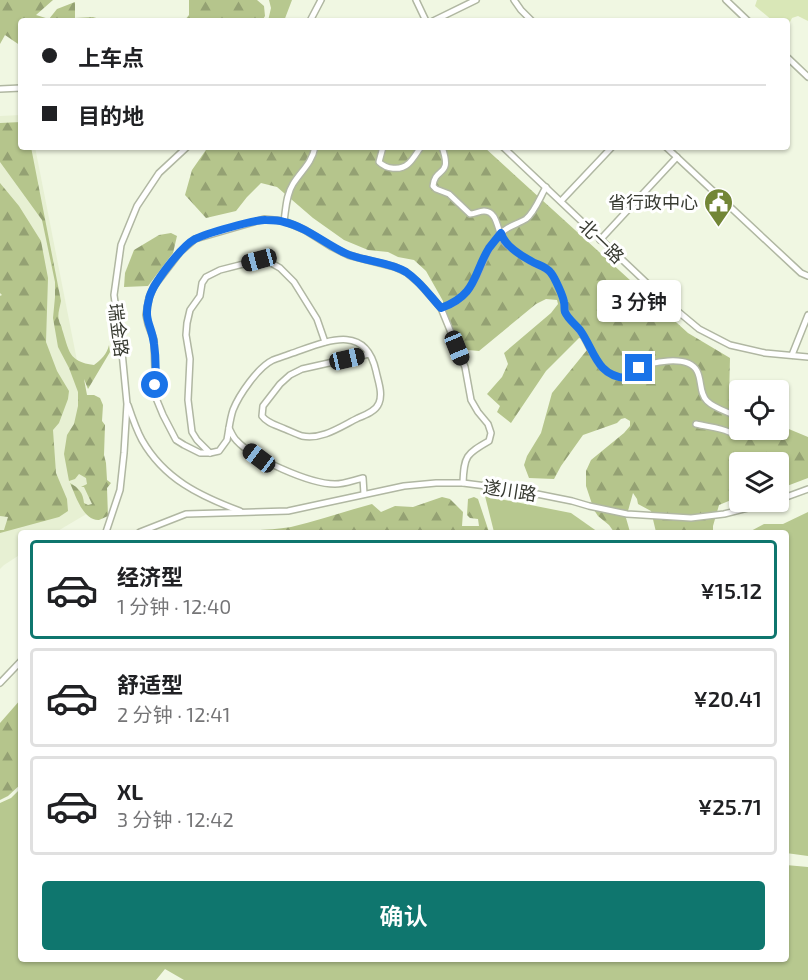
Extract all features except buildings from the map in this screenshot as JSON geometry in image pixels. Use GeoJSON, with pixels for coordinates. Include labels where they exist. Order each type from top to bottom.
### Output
{"type":"FeatureCollection","features":[{"type":"Feature","properties":{"kind":"street"},"geometry":{"type":"LineString","coordinates":[[416,0],[425,18]]}},
{"type":"Feature","properties":{"kind":"street"},"geometry":{"type":"LineString","coordinates":[[439,18],[476,0]]}},
{"type":"Feature","properties":{"kind":"street"},"geometry":{"type":"LineString","coordinates":[[514,0],[529,18]]}},
{"type":"Feature","properties":{"kind":"street"},"geometry":{"type":"LineString","coordinates":[[726,0],[745,18]]}},
{"type":"Feature","properties":{"kind":"street"},"geometry":{"type":"LineString","coordinates":[[312,18],[321,2]]}},
{"type":"Feature","properties":{"kind":"street"},"geometry":{"type":"LineString","coordinates":[[790,60],[808,77]]}},
{"type":"Feature","properties":{"kind":"street"},"geometry":{"type":"LineString","coordinates":[[0,89],[18,88]]}},
{"type":"Feature","properties":{"kind":"street","name":"瑞金路"},"geometry":{"type":"LineString","coordinates":[[107,530],[120,490],[127,404],[114,295],[121,245],[137,206],[159,173],[184,150]]}},
{"type":"Feature","properties":{"kind":"street"},"geometry":{"type":"LineString","coordinates":[[284,222],[289,191],[307,166],[314,150]]}},
{"type":"Feature","properties":{"kind":"street"},"geometry":{"type":"LineString","coordinates":[[382,150],[379,162],[390,168],[408,165],[419,150]]}},
{"type":"Feature","properties":{"kind":"street"},"geometry":{"type":"LineString","coordinates":[[443,150],[447,159],[446,165],[444,170],[435,177],[433,186],[449,194],[470,214],[482,211],[492,214],[503,239],[520,255],[551,273],[564,301],[565,312],[580,331],[601,367],[611,374],[626,378],[633,371],[657,362],[689,364],[697,370],[705,400],[712,406],[729,413]]}},
{"type":"Feature","properties":{"kind":"street","name":"北一路"},"geometry":{"type":"LineString","coordinates":[[506,150],[600,240],[699,329],[730,345],[765,353],[808,357]]}},
{"type":"Feature","properties":{"kind":"street"},"geometry":{"type":"LineString","coordinates":[[561,201],[609,150]]}},
{"type":"Feature","properties":{"kind":"street"},"geometry":{"type":"LineString","coordinates":[[669,150],[801,273],[808,276]]}},
{"type":"Feature","properties":{"kind":"street"},"geometry":{"type":"LineString","coordinates":[[600,240],[677,157]]}},
{"type":"Feature","properties":{"kind":"street"},"geometry":{"type":"LineString","coordinates":[[441,308],[451,304],[473,284],[489,249],[501,233],[531,214],[546,187]]}},
{"type":"Feature","properties":{"kind":"street"},"geometry":{"type":"LineString","coordinates":[[369,354],[302,369],[290,375],[263,406],[261,416],[266,422],[301,435],[314,437],[326,434],[374,411],[379,404],[381,394],[374,364],[369,354],[362,345],[354,340],[325,342],[271,361],[259,372],[241,396],[233,410],[227,440],[219,451],[200,453],[176,440],[156,398],[154,340],[146,315],[149,298],[160,277],[180,252],[195,239],[264,219],[284,222],[304,230],[348,255],[406,272],[441,308],[465,368],[471,400],[488,423],[491,434],[489,441],[471,451],[466,459],[463,483]]}},
{"type":"Feature","properties":{"kind":"street"},"geometry":{"type":"LineString","coordinates":[[210,453],[192,432],[188,399],[190,359],[186,335],[190,310],[200,296],[202,283],[206,277],[220,270],[266,260],[280,268],[294,282],[317,319],[325,342]]}},
{"type":"Feature","properties":{"kind":"street"},"geometry":{"type":"LineString","coordinates":[[792,355],[808,315]]}},
{"type":"Feature","properties":{"kind":"street","name":"遂川路"},"geometry":{"type":"LineString","coordinates":[[127,404],[142,440],[163,469],[208,499],[242,512]]}},
{"type":"Feature","properties":{"kind":"street"},"geometry":{"type":"LineString","coordinates":[[696,424],[709,428],[721,428],[729,432]]}},
{"type":"Feature","properties":{"kind":"street"},"geometry":{"type":"LineString","coordinates":[[229,428],[236,440],[259,458],[275,466],[317,481],[335,484],[363,478],[364,494]]}},
{"type":"Feature","properties":{"kind":"street","name":"遂川路"},"geometry":{"type":"LineString","coordinates":[[145,530],[186,514],[288,511],[404,486],[436,483],[463,483],[517,490],[627,514],[691,518],[732,512]]}},
{"type":"Feature","properties":{"kind":"street","name":"遂川路"},"geometry":{"type":"LineString","coordinates":[[789,496],[808,489]]}},
{"type":"Feature","properties":{"kind":"street"},"geometry":{"type":"LineString","coordinates":[[0,683],[18,664]]}},
{"type":"Feature","properties":{"kind":"shaded area"},"geometry":{"type":"Polygon","coordinates":[[[269,0],[292,0],[285,18],[269,18],[271,8],[269,0]]]}},
{"type":"Feature","properties":{"kind":"shaded area"},"geometry":{"type":"Polygon","coordinates":[[[757,0],[808,0],[808,21],[798,16],[792,18],[790,22],[790,18],[769,18],[755,6],[757,0]]]}},
{"type":"Feature","properties":{"kind":"shaded area"},"geometry":{"type":"Polygon","coordinates":[[[18,115],[18,150],[36,150],[105,503],[59,530],[18,530],[18,556],[0,569],[0,116],[18,115]]]}},
{"type":"Feature","properties":{"kind":"shaded area"},"geometry":{"type":"Polygon","coordinates":[[[485,496],[571,513],[595,530],[494,530],[485,496]]]}},
{"type":"Feature","properties":{"kind":"shaded area"},"geometry":{"type":"Polygon","coordinates":[[[808,512],[808,856],[789,853],[789,530],[753,530],[764,524],[783,524],[808,512]]]}},
{"type":"Feature","properties":{"kind":"shaded area"},"geometry":{"type":"Polygon","coordinates":[[[18,791],[18,962],[789,962],[789,865],[808,867],[808,980],[184,980],[165,969],[156,980],[0,980],[0,803],[11,798],[18,791]]]}},
{"type":"Feature","properties":{"kind":"green space"},"geometry":{"type":"Polygon","coordinates":[[[0,0],[53,0],[36,15],[46,18],[18,18],[18,44],[5,35],[0,44],[0,0]]]}},
{"type":"Feature","properties":{"kind":"green space"},"geometry":{"type":"Polygon","coordinates":[[[189,0],[257,0],[264,6],[265,16],[264,18],[186,18],[189,15],[189,0]]]}},
{"type":"Feature","properties":{"kind":"green space"},"geometry":{"type":"Polygon","coordinates":[[[75,2],[75,18],[50,18],[57,9],[75,2]]]}},
{"type":"Feature","properties":{"kind":"green space"},"geometry":{"type":"Polygon","coordinates":[[[18,122],[18,150],[32,150],[61,301],[58,318],[68,349],[74,358],[94,365],[107,351],[109,345],[110,352],[88,389],[84,379],[87,395],[100,398],[103,405],[104,455],[107,480],[111,483],[107,488],[108,516],[99,520],[93,519],[84,512],[70,483],[80,491],[84,503],[92,504],[84,487],[81,487],[87,484],[86,478],[79,474],[75,479],[69,481],[64,454],[67,435],[74,424],[78,392],[58,347],[53,318],[55,282],[42,220],[0,162],[0,123],[18,122]]]}},
{"type":"Feature","properties":{"kind":"green space"},"geometry":{"type":"Polygon","coordinates":[[[206,150],[487,150],[688,333],[730,358],[729,440],[789,440],[789,429],[808,437],[808,478],[789,485],[789,452],[729,452],[729,501],[719,505],[713,530],[656,530],[651,511],[638,504],[633,493],[626,518],[629,530],[613,530],[594,510],[586,486],[586,471],[591,460],[624,433],[630,426],[630,421],[625,418],[621,419],[617,423],[583,435],[554,479],[529,478],[524,465],[541,433],[552,393],[587,350],[584,339],[579,338],[546,371],[511,423],[497,412],[500,406],[487,394],[502,377],[508,364],[504,353],[551,313],[558,304],[557,300],[546,299],[536,304],[479,351],[468,350],[446,326],[443,301],[426,271],[414,260],[398,257],[388,252],[368,250],[344,240],[313,218],[277,187],[261,183],[236,211],[206,218],[185,195],[192,170],[206,150]]]}},
{"type":"Feature","properties":{"kind":"green space"},"geometry":{"type":"Polygon","coordinates":[[[0,183],[19,206],[41,241],[48,278],[46,342],[57,371],[69,391],[59,423],[53,430],[56,473],[67,499],[68,511],[59,517],[0,533],[0,530],[4,530],[8,517],[0,516],[0,296],[2,295],[0,293],[0,183]]]}},
{"type":"Feature","properties":{"kind":"green space"},"geometry":{"type":"Polygon","coordinates":[[[171,233],[177,236],[173,253],[148,286],[124,287],[125,273],[134,250],[159,235],[171,233]]]}},
{"type":"Feature","properties":{"kind":"green space"},"geometry":{"type":"Polygon","coordinates":[[[442,497],[450,499],[463,512],[462,526],[479,526],[478,519],[467,515],[468,499],[474,497],[478,499],[488,530],[263,530],[291,527],[372,504],[381,512],[395,506],[413,507],[442,497]]]}},
{"type":"Feature","properties":{"kind":"green space"},"geometry":{"type":"Polygon","coordinates":[[[18,702],[18,787],[0,800],[0,723],[18,702]]]}},
{"type":"Feature","properties":{"kind":"place","name":"省行政中心"},"geometry":{"type":"Point","coordinates":[719,228]}},
{"type":"Feature","properties":{"kind":"route"},"geometry":{"type":"LineString","coordinates":[[155,385],[154,340],[146,315],[154,286],[180,252],[195,239],[264,219],[284,222],[304,230],[348,255],[406,272],[441,308],[451,304],[473,284],[489,249],[501,233],[503,239],[520,255],[551,273],[564,301],[565,312],[580,331],[601,367],[621,378],[626,378],[639,368]]}}]}
